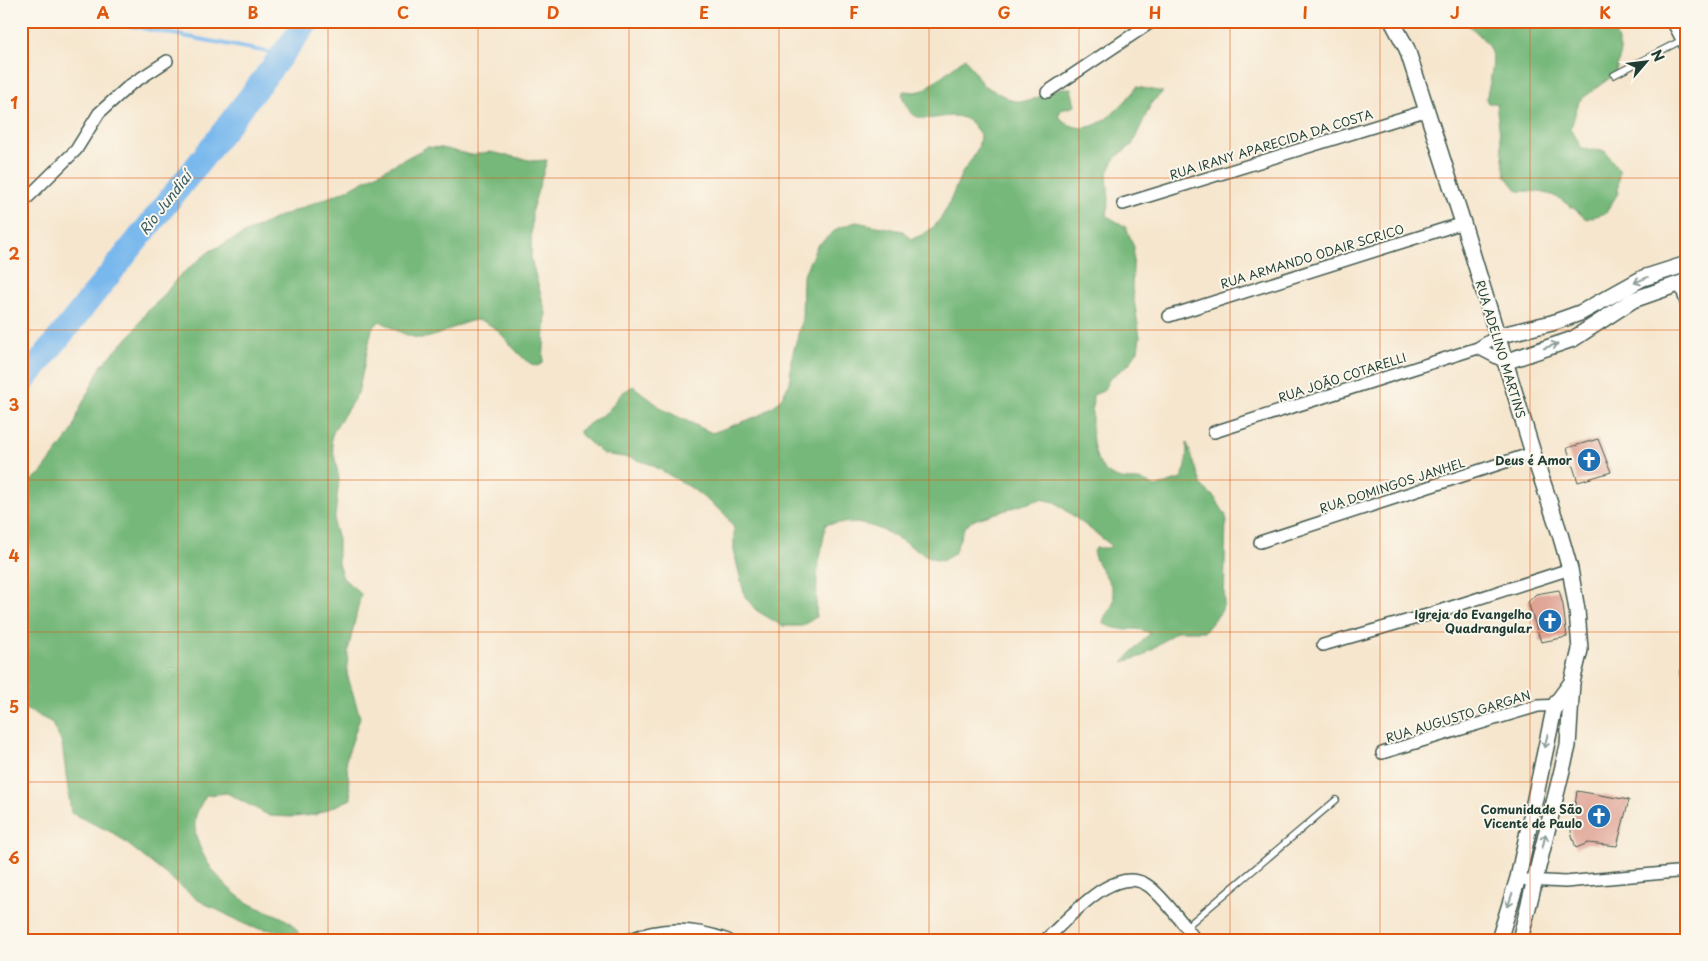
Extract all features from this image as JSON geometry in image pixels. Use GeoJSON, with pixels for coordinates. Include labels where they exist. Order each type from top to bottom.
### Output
{"type":"FeatureCollection","features":[{"type":"Feature","properties":{"kind":"street"},"geometry":{"type":"LineString","coordinates":[[1046,92],[1153,21]]}},
{"type":"Feature","properties":{"kind":"street","name":"RUA ADELINO MARTINS"},"geometry":{"type":"LineString","coordinates":[[1392,21],[1407,49],[1428,110],[1570,569],[1577,610],[1580,650],[1572,682],[1568,746],[1520,940]]}},
{"type":"Feature","properties":{"kind":"street"},"geometry":{"type":"LineString","coordinates":[[1672,21],[1684,44]]}},
{"type":"Feature","properties":{"kind":"street"},"geometry":{"type":"LineString","coordinates":[[21,204],[76,150],[100,113],[130,85],[167,61]]}},
{"type":"Feature","properties":{"kind":"street","name":"RUA IRANY APARECIDA DA COSTA"},"geometry":{"type":"LineString","coordinates":[[1123,204],[1428,110]]}},
{"type":"Feature","properties":{"kind":"street","name":"RUA ARMANDO ODAIR SCRICO"},"geometry":{"type":"LineString","coordinates":[[1169,316],[1463,223]]}},
{"type":"Feature","properties":{"kind":"street"},"geometry":{"type":"LineString","coordinates":[[1497,336],[1552,323],[1580,314],[1644,278],[1687,264]]}},
{"type":"Feature","properties":{"kind":"street"},"geometry":{"type":"LineString","coordinates":[[1478,348],[1505,362],[1573,339],[1633,300],[1683,282],[1687,306]]}},
{"type":"Feature","properties":{"kind":"street","name":"RUA JOÃO COTARELLI"},"geometry":{"type":"LineString","coordinates":[[1214,432],[1478,348],[1497,336]]}},
{"type":"Feature","properties":{"kind":"street","name":"RUA DOMINGOS JANHEL"},"geometry":{"type":"LineString","coordinates":[[1260,542],[1533,453]]}},
{"type":"Feature","properties":{"kind":"street"},"geometry":{"type":"LineString","coordinates":[[1323,645],[1427,615],[1570,569]]}},
{"type":"Feature","properties":{"kind":"street","name":"RUA ADELINO MARTINS"},"geometry":{"type":"LineString","coordinates":[[1499,940],[1518,878],[1555,705],[1572,682]]}},
{"type":"Feature","properties":{"kind":"street","name":"RUA AUGUSTO GARGAN"},"geometry":{"type":"LineString","coordinates":[[1382,753],[1538,706],[1572,706]]}},
{"type":"Feature","properties":{"kind":"street"},"geometry":{"type":"LineString","coordinates":[[1518,878],[1535,882],[1565,882],[1687,872]]}},
{"type":"Feature","properties":{"kind":"street"},"geometry":{"type":"LineString","coordinates":[[1045,940],[1102,889],[1121,880],[1136,880],[1151,888],[1196,940]]}},
{"type":"Feature","properties":{"kind":"street"},"geometry":{"type":"LineString","coordinates":[[628,940],[654,931],[685,929],[707,933],[728,940]]}},
{"type":"Feature","properties":{"kind":"lane"},"geometry":{"type":"LineString","coordinates":[[1614,75],[1684,44]]}},
{"type":"Feature","properties":{"kind":"lane"},"geometry":{"type":"LineString","coordinates":[[1186,927],[1336,800]]}},
{"type":"Feature","properties":{"kind":"green space"},"geometry":{"type":"Polygon","coordinates":[[[1463,21],[1615,21],[1613,25],[1621,52],[1615,74],[1579,101],[1571,128],[1582,149],[1605,151],[1619,170],[1618,193],[1606,213],[1586,219],[1555,196],[1539,192],[1518,191],[1505,175],[1496,103],[1488,103],[1486,99],[1492,73],[1492,55],[1483,39],[1463,21]]]}},
{"type":"Feature","properties":{"kind":"green space"},"geometry":{"type":"Polygon","coordinates":[[[965,58],[983,85],[1013,101],[1029,101],[1060,88],[1071,88],[1075,106],[1061,110],[1058,116],[1069,124],[1080,128],[1101,122],[1111,115],[1137,87],[1163,92],[1152,102],[1132,145],[1115,158],[1107,175],[1109,201],[1107,216],[1126,227],[1134,247],[1132,288],[1140,337],[1138,350],[1129,364],[1110,378],[1103,391],[1093,395],[1093,442],[1100,465],[1108,473],[1118,478],[1144,481],[1155,487],[1181,479],[1186,467],[1187,443],[1202,486],[1215,498],[1226,516],[1224,603],[1221,612],[1205,631],[1177,631],[1143,656],[1123,662],[1150,633],[1138,629],[1110,627],[1103,623],[1114,602],[1114,598],[1111,585],[1097,563],[1093,551],[1096,548],[1109,548],[1111,545],[1055,502],[1041,499],[971,521],[964,528],[954,554],[942,561],[928,556],[878,528],[849,523],[826,524],[817,575],[816,617],[802,626],[782,626],[756,610],[745,597],[734,552],[734,528],[725,514],[690,487],[650,464],[631,458],[603,454],[579,433],[579,431],[608,411],[622,393],[633,386],[664,410],[712,433],[759,416],[779,402],[790,383],[791,360],[802,320],[803,276],[817,246],[838,228],[856,222],[903,231],[911,239],[931,229],[938,222],[949,204],[961,175],[976,152],[980,141],[980,134],[971,123],[961,117],[923,118],[915,116],[908,108],[902,95],[904,91],[916,92],[924,90],[965,58]]]}},
{"type":"Feature","properties":{"kind":"green space"},"geometry":{"type":"Polygon","coordinates":[[[427,147],[442,148],[471,155],[490,152],[534,161],[547,160],[532,210],[531,259],[546,313],[543,363],[537,366],[530,363],[498,331],[482,321],[468,322],[427,338],[408,335],[380,321],[372,329],[358,393],[334,430],[331,439],[339,479],[334,526],[338,539],[338,564],[343,578],[361,594],[348,651],[347,674],[360,717],[346,760],[351,799],[315,815],[293,817],[270,816],[227,793],[206,795],[199,807],[195,820],[195,832],[199,845],[212,869],[221,880],[242,899],[290,923],[299,934],[251,927],[198,900],[115,834],[71,813],[62,743],[51,722],[21,707],[21,488],[41,473],[73,430],[80,408],[102,365],[134,331],[147,311],[162,298],[178,277],[210,251],[278,217],[345,191],[427,147]]]}},
{"type":"Feature","properties":{"kind":"building","name":"Deus é Amor"},"geometry":{"type":"Polygon","coordinates":[[[1598,439],[1611,472],[1578,482],[1567,448],[1598,439]]]}},
{"type":"Feature","properties":{"kind":"building","name":"Igreja do Evangelho Quadrangular"},"geometry":{"type":"Polygon","coordinates":[[[1559,590],[1567,637],[1541,642],[1528,602],[1536,594],[1559,590]]]}},
{"type":"Feature","properties":{"kind":"building","name":"Comunidade São Vicente de Paulo"},"geometry":{"type":"Polygon","coordinates":[[[1577,791],[1629,800],[1617,846],[1588,843],[1576,848],[1571,832],[1577,791]]]}},
{"type":"Feature","properties":{"kind":"waterway"},"geometry":{"type":"LineString","coordinates":[[104,21],[284,55]]}},
{"type":"Feature","properties":{"kind":"waterway","name":"Rio Jundiaí"},"geometry":{"type":"LineString","coordinates":[[21,385],[206,154],[308,21]]}},
{"type":"Feature","properties":{"kind":"place","name":"Deus é Amor"},"geometry":{"type":"Point","coordinates":[1589,460]}},
{"type":"Feature","properties":{"kind":"place","name":"Igreja do Evangelho Quadrangular"},"geometry":{"type":"Point","coordinates":[1550,621]}},
{"type":"Feature","properties":{"kind":"place","name":"Comunidade São Vicente de Paulo"},"geometry":{"type":"Point","coordinates":[1599,816]}}]}
